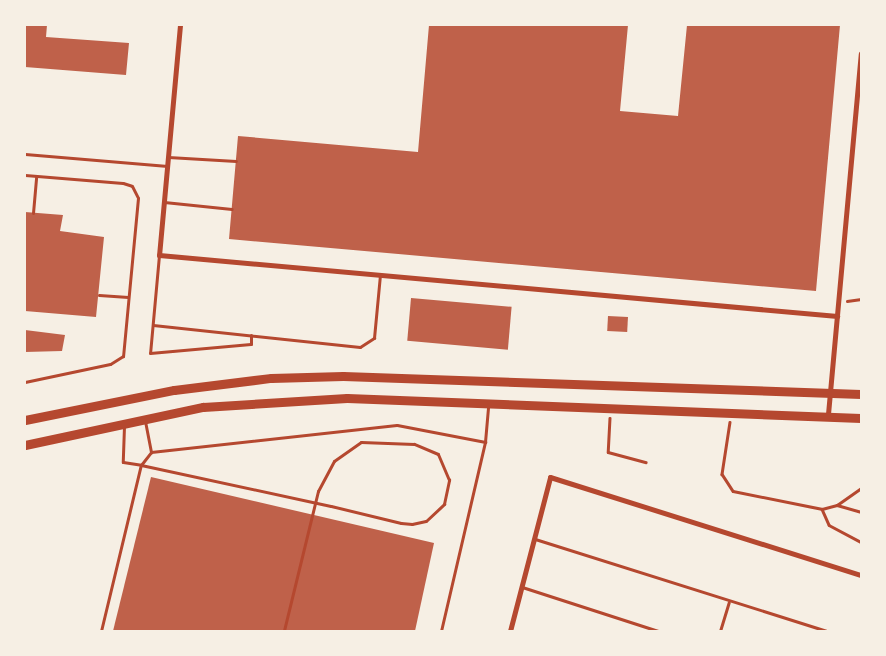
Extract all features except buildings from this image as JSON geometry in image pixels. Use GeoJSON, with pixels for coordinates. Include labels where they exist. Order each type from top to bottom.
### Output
{"type":"FeatureCollection","features":[{"type":"Feature","properties":{"kind":"street"},"geometry":{"type":"LineString","coordinates":[[180,25],[159,255],[380,272],[837,316]]}},
{"type":"Feature","properties":{"kind":"street"},"geometry":{"type":"LineString","coordinates":[[828,414],[861,54]]}},
{"type":"Feature","properties":{"kind":"street"},"geometry":{"type":"LineString","coordinates":[[26,417],[174,390],[271,378],[342,376],[861,394]]}},
{"type":"Feature","properties":{"kind":"street"},"geometry":{"type":"LineString","coordinates":[[25,445],[124,422],[204,407],[347,398],[828,414],[861,418]]}},
{"type":"Feature","properties":{"kind":"street"},"geometry":{"type":"LineString","coordinates":[[510,631],[550,477],[861,575]]}},
{"type":"Feature","properties":{"kind":"lane"},"geometry":{"type":"LineString","coordinates":[[25,154],[167,166]]}},
{"type":"Feature","properties":{"kind":"lane"},"geometry":{"type":"LineString","coordinates":[[168,157],[236,161]]}},
{"type":"Feature","properties":{"kind":"lane"},"geometry":{"type":"LineString","coordinates":[[25,175],[132,186],[138,198],[122,356],[110,364],[25,382]]}},
{"type":"Feature","properties":{"kind":"lane"},"geometry":{"type":"LineString","coordinates":[[33,213],[36,176]]}},
{"type":"Feature","properties":{"kind":"lane"},"geometry":{"type":"LineString","coordinates":[[164,202],[232,209]]}},
{"type":"Feature","properties":{"kind":"lane"},"geometry":{"type":"LineString","coordinates":[[159,255],[150,353],[251,344],[251,335]]}},
{"type":"Feature","properties":{"kind":"lane"},"geometry":{"type":"LineString","coordinates":[[153,325],[360,346],[371,344],[380,272]]}},
{"type":"Feature","properties":{"kind":"lane"},"geometry":{"type":"LineString","coordinates":[[99,295],[128,297]]}},
{"type":"Feature","properties":{"kind":"lane"},"geometry":{"type":"LineString","coordinates":[[441,631],[485,442],[488,402]]}},
{"type":"Feature","properties":{"kind":"lane"},"geometry":{"type":"LineString","coordinates":[[144,418],[151,452]]}},
{"type":"Feature","properties":{"kind":"lane"},"geometry":{"type":"LineString","coordinates":[[124,422],[123,462],[141,465],[331,506],[401,523],[426,521],[444,504],[449,480],[445,464],[438,454],[414,444],[361,442],[334,461],[318,491],[284,631]]}},
{"type":"Feature","properties":{"kind":"lane"},"geometry":{"type":"LineString","coordinates":[[101,631],[141,465],[151,452],[397,426],[485,442]]}},
{"type":"Feature","properties":{"kind":"lane"},"geometry":{"type":"LineString","coordinates":[[534,539],[826,631]]}},
{"type":"Feature","properties":{"kind":"lane"},"geometry":{"type":"LineString","coordinates":[[521,587],[658,631]]}},
{"type":"Feature","properties":{"kind":"lane"},"geometry":{"type":"LineString","coordinates":[[720,631],[729,602]]}},
{"type":"Feature","properties":{"kind":"path"},"geometry":{"type":"LineString","coordinates":[[838,301],[861,299]]}},
{"type":"Feature","properties":{"kind":"path"},"geometry":{"type":"LineString","coordinates":[[611,406],[608,452],[646,462]]}},
{"type":"Feature","properties":{"kind":"path"},"geometry":{"type":"LineString","coordinates":[[744,411],[730,418],[723,457],[722,474],[733,491],[822,509],[836,505],[861,488]]}},
{"type":"Feature","properties":{"kind":"path"},"geometry":{"type":"LineString","coordinates":[[836,505],[861,512]]}},
{"type":"Feature","properties":{"kind":"path"},"geometry":{"type":"LineString","coordinates":[[822,509],[829,525],[861,542]]}}]}
